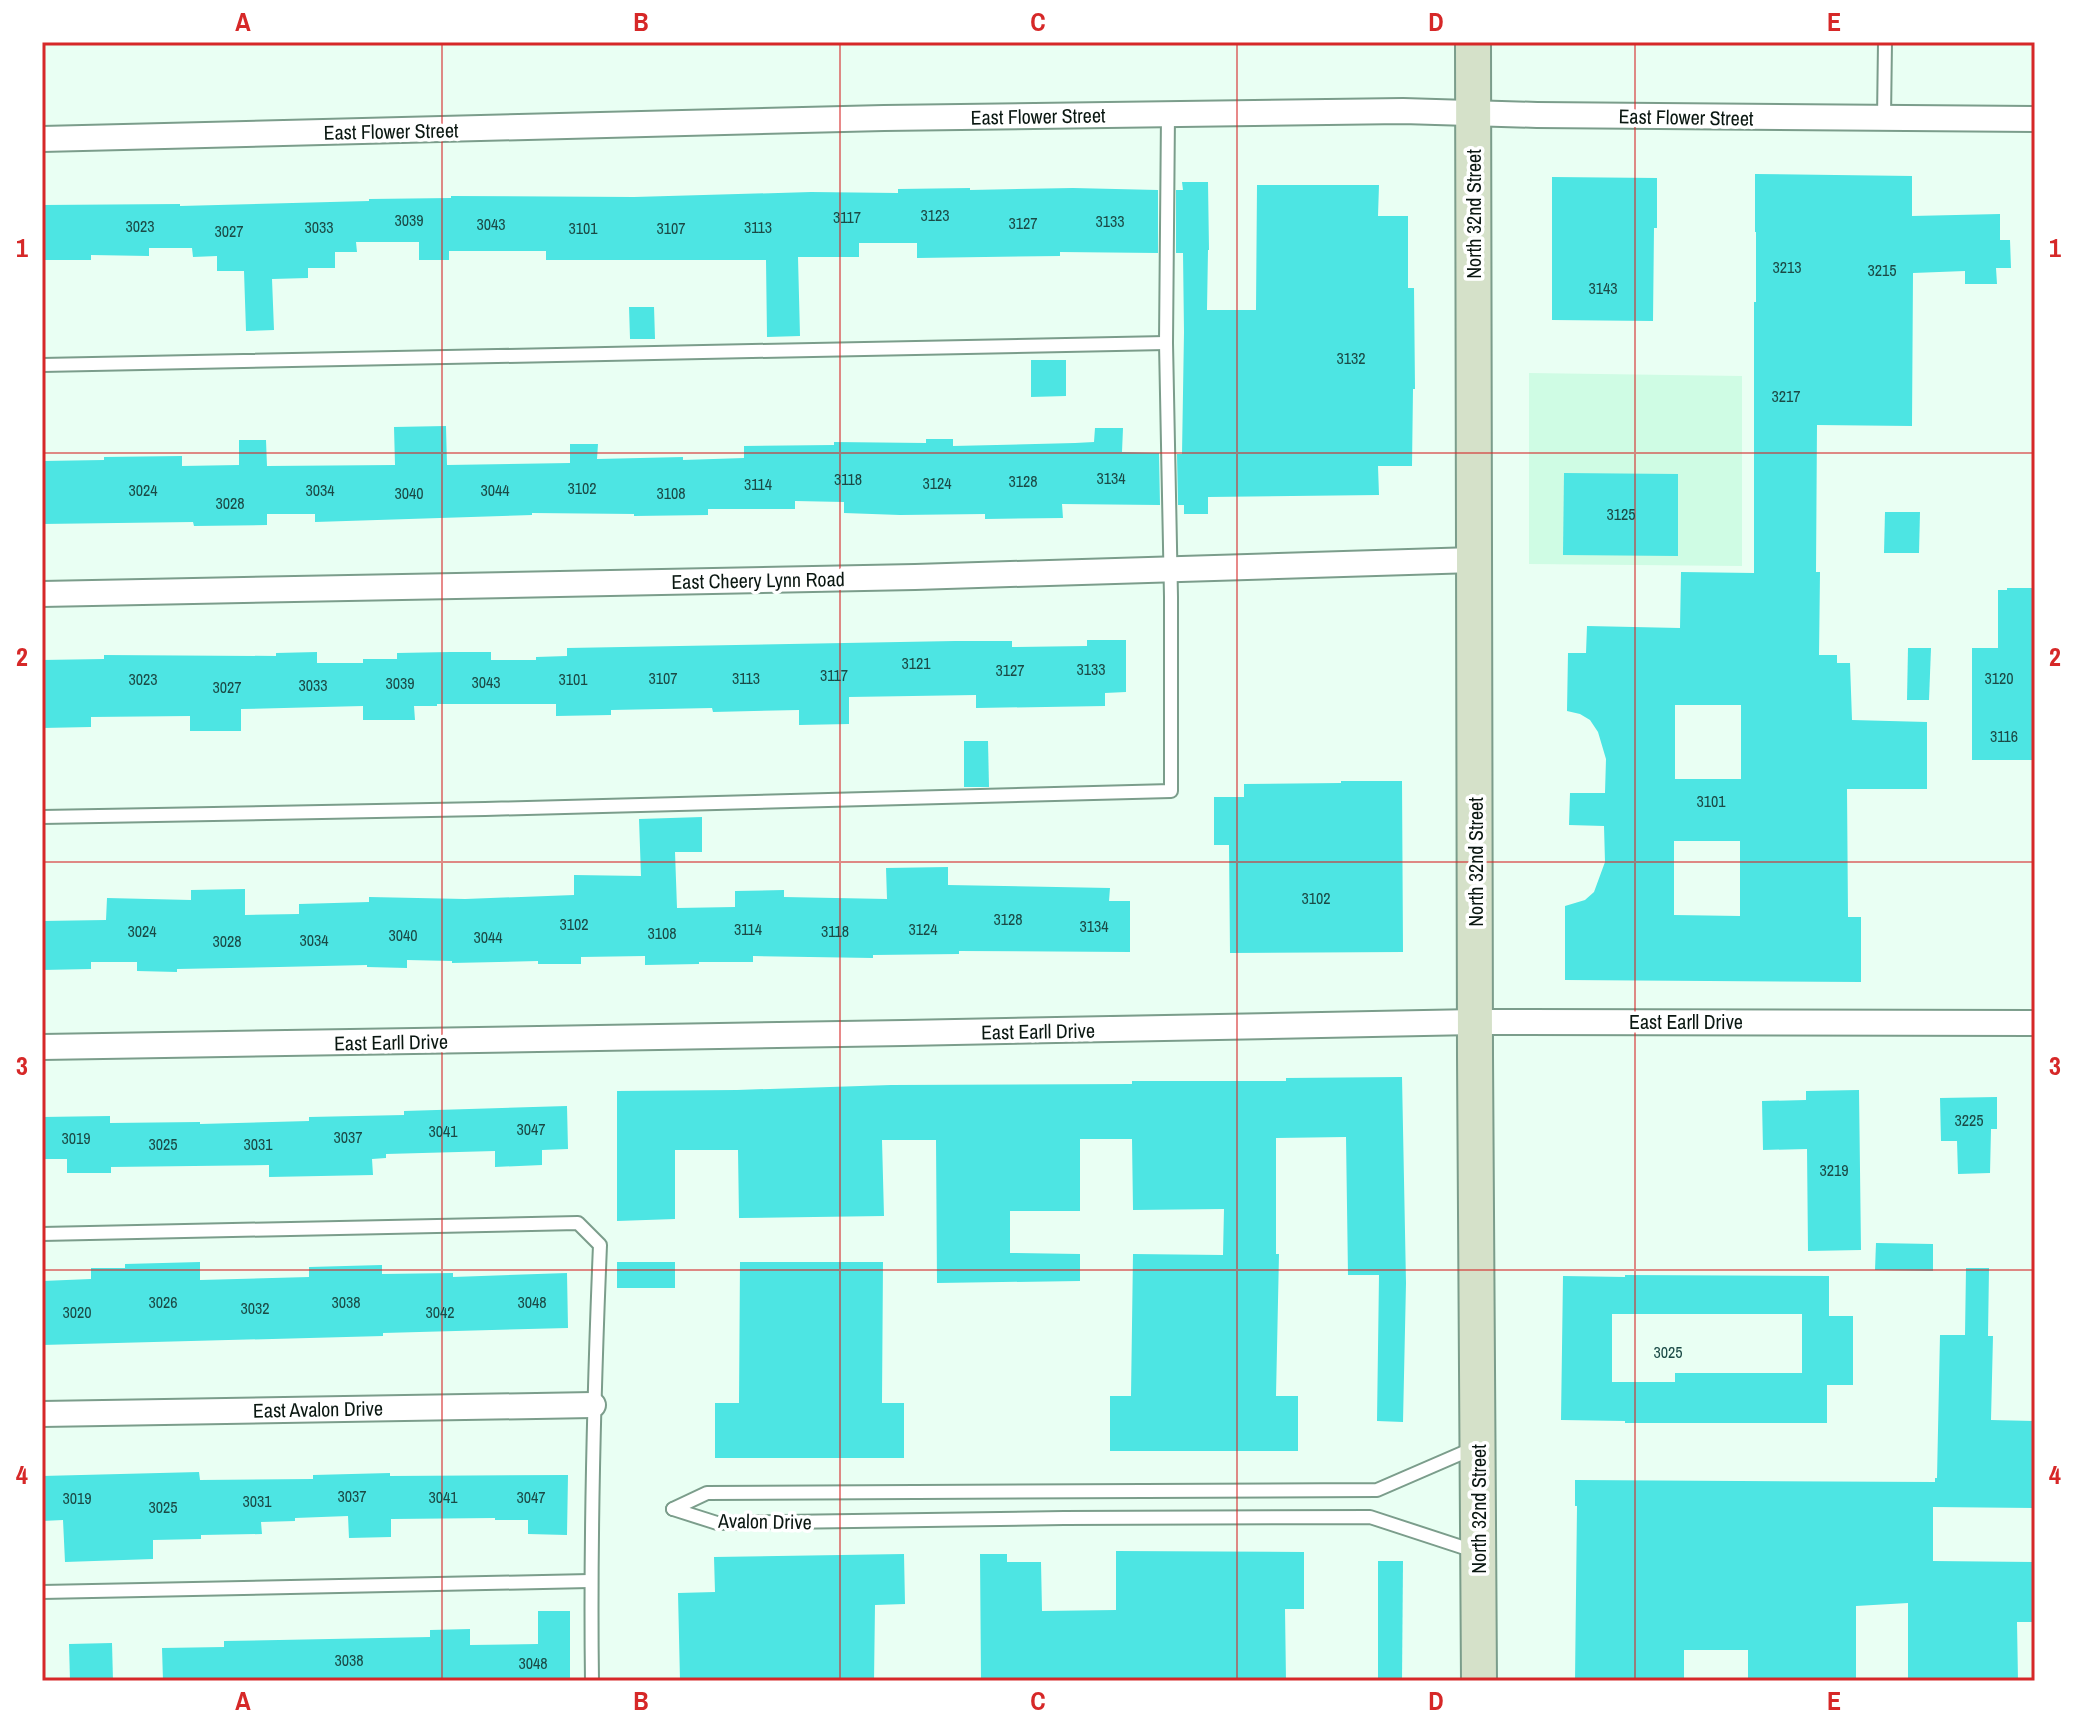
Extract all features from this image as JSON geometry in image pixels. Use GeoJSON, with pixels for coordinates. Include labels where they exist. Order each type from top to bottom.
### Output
{"type":"FeatureCollection","features":[{"type":"Feature","properties":{"kind":"main road","name":"North 32nd Street"},"geometry":{"type":"LineString","coordinates":[[1473,42],[1479,1681]]}},
{"type":"Feature","properties":{"kind":"street","name":"East Flower Street"},"geometry":{"type":"LineString","coordinates":[[42,139],[884,118],[1403,111],[2035,119]]}},
{"type":"Feature","properties":{"kind":"street","name":"East Cheery Lynn Road"},"geometry":{"type":"LineString","coordinates":[[42,594],[899,577],[1474,560]]}},
{"type":"Feature","properties":{"kind":"street","name":"East Earll Drive"},"geometry":{"type":"LineString","coordinates":[[42,1047],[1475,1022],[2035,1023]]}},
{"type":"Feature","properties":{"kind":"street","name":"East Avalon Drive"},"geometry":{"type":"LineString","coordinates":[[42,1414],[593,1405]]}},
{"type":"Feature","properties":{"kind":"lane"},"geometry":{"type":"LineString","coordinates":[[1884,118],[1885,42]]}},
{"type":"Feature","properties":{"kind":"lane"},"geometry":{"type":"LineString","coordinates":[[42,817],[1171,791],[1166,343],[1168,114]]}},
{"type":"Feature","properties":{"kind":"lane"},"geometry":{"type":"LineString","coordinates":[[42,365],[1166,343]]}},
{"type":"Feature","properties":{"kind":"lane"},"geometry":{"type":"LineString","coordinates":[[42,1234],[578,1223],[600,1245],[593,1405],[592,1681]]}},
{"type":"Feature","properties":{"kind":"lane","name":"Avalon Drive"},"geometry":{"type":"LineString","coordinates":[[1477,1447],[1377,1490],[707,1493],[673,1509],[717,1523],[1370,1517],[1478,1552]]}},
{"type":"Feature","properties":{"kind":"lane"},"geometry":{"type":"LineString","coordinates":[[42,1592],[590,1581]]}},
{"type":"Feature","properties":{"kind":"shaded area"},"geometry":{"type":"Polygon","coordinates":[[[1529,373],[1742,376],[1742,566],[1529,564],[1529,373]]]}},
{"type":"Feature","properties":{"kind":"building"},"geometry":{"type":"Polygon","coordinates":[[[1755,174],[1912,176],[1912,216],[2000,214],[2000,240],[2010,240],[2011,268],[1996,268],[1997,284],[1965,284],[1965,271],[1913,273],[1912,426],[1817,425],[1819,655],[1837,655],[1837,663],[1850,663],[1852,720],[1927,722],[1927,789],[1847,789],[1848,917],[1861,917],[1861,982],[1565,980],[1565,906],[1585,900],[1594,892],[1605,862],[1604,826],[1569,825],[1570,793],[1605,793],[1606,759],[1598,732],[1590,720],[1567,711],[1568,653],[1586,653],[1587,626],[1680,628],[1681,572],[1754,573],[1755,174]],[[1675,705],[1675,779],[1741,779],[1741,705],[1675,705]],[[1674,841],[1674,915],[1740,916],[1740,841],[1674,841]]]}},
{"type":"Feature","properties":{"kind":"building"},"geometry":{"type":"Polygon","coordinates":[[[1552,177],[1657,178],[1653,321],[1552,320],[1552,177]]]}},
{"type":"Feature","properties":{"kind":"building"},"geometry":{"type":"Polygon","coordinates":[[[1182,182],[1208,182],[1207,310],[1256,310],[1257,185],[1379,185],[1378,216],[1408,216],[1408,288],[1414,288],[1412,466],[1378,466],[1379,495],[1208,497],[1208,514],[1184,514],[1184,505],[1178,505],[1177,454],[1182,454],[1184,332],[1183,253],[1176,253],[1176,190],[1183,190],[1182,182]]]}},
{"type":"Feature","properties":{"kind":"building"},"geometry":{"type":"Polygon","coordinates":[[[898,189],[1158,190],[1158,253],[1060,252],[1060,256],[917,258],[917,243],[859,243],[859,257],[798,257],[800,336],[767,337],[766,260],[546,260],[546,251],[449,251],[449,260],[419,260],[419,242],[356,242],[357,252],[335,252],[335,268],[308,268],[308,278],[272,279],[274,330],[246,331],[244,271],[217,271],[217,256],[193,257],[192,248],[149,248],[149,256],[91,255],[91,260],[42,260],[42,205],[180,206],[451,196],[898,193],[898,189]]]}},
{"type":"Feature","properties":{"kind":"building"},"geometry":{"type":"Polygon","coordinates":[[[629,307],[654,307],[655,339],[630,339],[629,307]]]}},
{"type":"Feature","properties":{"kind":"building"},"geometry":{"type":"Polygon","coordinates":[[[1031,360],[1066,360],[1066,396],[1031,397],[1031,360]]]}},
{"type":"Feature","properties":{"kind":"building"},"geometry":{"type":"Polygon","coordinates":[[[446,426],[447,465],[570,463],[570,444],[598,444],[597,459],[683,457],[683,460],[744,458],[744,446],[834,445],[834,442],[926,443],[926,439],[953,439],[953,446],[1094,442],[1095,428],[1123,428],[1122,452],[1159,453],[1160,505],[1062,504],[1063,518],[985,519],[985,514],[844,513],[844,502],[795,501],[795,509],[708,509],[708,515],[532,513],[315,522],[315,514],[267,514],[267,525],[194,526],[193,522],[42,524],[42,461],[182,456],[182,466],[239,465],[239,440],[266,440],[267,466],[395,465],[394,427],[446,426]]]}},
{"type":"Feature","properties":{"kind":"building"},"geometry":{"type":"Polygon","coordinates":[[[1564,473],[1678,474],[1678,556],[1563,555],[1564,473]]]}},
{"type":"Feature","properties":{"kind":"building"},"geometry":{"type":"Polygon","coordinates":[[[1885,512],[1920,512],[1919,553],[1884,553],[1885,512]]]}},
{"type":"Feature","properties":{"kind":"building"},"geometry":{"type":"Polygon","coordinates":[[[2035,588],[2035,760],[1972,760],[1972,648],[1998,648],[1998,590],[2035,588]]]}},
{"type":"Feature","properties":{"kind":"building"},"geometry":{"type":"Polygon","coordinates":[[[1087,640],[1126,640],[1126,692],[1105,693],[1105,706],[976,708],[976,695],[849,697],[849,724],[799,725],[799,710],[611,710],[611,715],[556,716],[556,704],[437,704],[414,706],[415,720],[363,720],[363,706],[241,709],[241,731],[190,731],[190,716],[91,717],[91,727],[42,728],[42,660],[104,659],[104,655],[276,656],[276,653],[317,652],[317,663],[363,663],[363,659],[397,659],[397,653],[491,652],[491,660],[536,660],[536,657],[567,656],[567,648],[955,641],[1012,641],[1012,647],[1087,646],[1087,640]]]}},
{"type":"Feature","properties":{"kind":"building"},"geometry":{"type":"Polygon","coordinates":[[[1908,648],[1931,648],[1929,700],[1907,700],[1908,648]]]}},
{"type":"Feature","properties":{"kind":"building"},"geometry":{"type":"Polygon","coordinates":[[[964,741],[988,741],[989,787],[964,787],[964,741]]]}},
{"type":"Feature","properties":{"kind":"building"},"geometry":{"type":"Polygon","coordinates":[[[1402,781],[1403,952],[1230,953],[1229,845],[1214,845],[1214,797],[1244,797],[1244,784],[1402,781]]]}},
{"type":"Feature","properties":{"kind":"building"},"geometry":{"type":"Polygon","coordinates":[[[702,817],[702,852],[675,852],[677,908],[735,907],[735,891],[784,890],[784,897],[887,899],[886,868],[948,867],[948,885],[1110,888],[1109,901],[1130,901],[1130,952],[959,951],[959,954],[873,955],[873,958],[753,956],[753,962],[645,965],[645,956],[581,957],[581,964],[407,960],[407,968],[367,965],[177,969],[177,972],[137,971],[137,962],[91,962],[91,969],[42,970],[42,921],[106,920],[107,898],[191,900],[191,890],[245,889],[245,915],[299,914],[299,904],[369,902],[369,897],[465,899],[574,895],[574,875],[641,876],[639,819],[702,817]]]}},
{"type":"Feature","properties":{"kind":"building"},"geometry":{"type":"Polygon","coordinates":[[[1402,1077],[1406,1283],[1403,1422],[1377,1421],[1379,1275],[1348,1275],[1346,1137],[1276,1138],[1276,1254],[1279,1254],[1276,1396],[1298,1396],[1298,1451],[1110,1451],[1110,1396],[1131,1396],[1133,1254],[1223,1255],[1224,1209],[1133,1210],[1132,1139],[1080,1139],[1080,1211],[1010,1211],[1010,1253],[1080,1254],[1080,1281],[937,1283],[936,1140],[882,1140],[884,1216],[739,1218],[738,1150],[675,1150],[675,1219],[617,1221],[617,1091],[1402,1077]]]}},
{"type":"Feature","properties":{"kind":"building"},"geometry":{"type":"Polygon","coordinates":[[[1859,1090],[1861,1250],[1808,1251],[1807,1149],[1763,1150],[1762,1101],[1806,1100],[1806,1091],[1859,1090]]]}},
{"type":"Feature","properties":{"kind":"building"},"geometry":{"type":"Polygon","coordinates":[[[1997,1097],[1997,1129],[1991,1129],[1990,1173],[1958,1174],[1957,1141],[1941,1141],[1940,1098],[1997,1097]]]}},
{"type":"Feature","properties":{"kind":"building"},"geometry":{"type":"Polygon","coordinates":[[[567,1106],[568,1149],[542,1150],[542,1165],[495,1167],[495,1151],[386,1154],[386,1158],[372,1159],[373,1175],[269,1177],[269,1165],[111,1167],[111,1173],[67,1173],[67,1159],[42,1159],[42,1117],[110,1116],[110,1123],[200,1124],[404,1115],[404,1111],[567,1106]]]}},
{"type":"Feature","properties":{"kind":"building"},"geometry":{"type":"Polygon","coordinates":[[[1876,1243],[1933,1244],[1933,1271],[1875,1270],[1876,1243]]]}},
{"type":"Feature","properties":{"kind":"building"},"geometry":{"type":"Polygon","coordinates":[[[200,1262],[200,1280],[309,1277],[309,1267],[382,1265],[382,1274],[453,1273],[453,1277],[567,1273],[568,1328],[42,1345],[42,1281],[91,1279],[91,1268],[200,1262]]]}},
{"type":"Feature","properties":{"kind":"building"},"geometry":{"type":"Polygon","coordinates":[[[617,1262],[675,1262],[675,1288],[617,1288],[617,1262]]]}},
{"type":"Feature","properties":{"kind":"building"},"geometry":{"type":"Polygon","coordinates":[[[740,1262],[883,1262],[882,1403],[904,1403],[904,1458],[715,1458],[715,1403],[739,1403],[740,1262]]]}},
{"type":"Feature","properties":{"kind":"building"},"geometry":{"type":"Polygon","coordinates":[[[1966,1268],[1989,1268],[1988,1336],[1993,1336],[1991,1420],[2035,1421],[2035,1508],[1933,1507],[1933,1561],[2035,1562],[2035,1622],[2017,1622],[2018,1681],[1908,1681],[1908,1603],[1856,1606],[1856,1681],[1748,1681],[1748,1650],[1684,1650],[1684,1681],[1575,1681],[1575,1480],[1935,1482],[1940,1335],[1965,1335],[1966,1268]]]}},
{"type":"Feature","properties":{"kind":"building"},"geometry":{"type":"Polygon","coordinates":[[[1563,1276],[1829,1276],[1829,1316],[1853,1316],[1853,1385],[1827,1385],[1827,1423],[1561,1420],[1563,1276]],[[1612,1314],[1612,1382],[1675,1382],[1675,1373],[1802,1373],[1802,1314],[1612,1314]]]}},
{"type":"Feature","properties":{"kind":"building"},"geometry":{"type":"Polygon","coordinates":[[[199,1472],[200,1480],[313,1479],[313,1475],[390,1473],[390,1476],[568,1475],[567,1535],[528,1534],[528,1520],[391,1519],[391,1537],[349,1538],[348,1516],[295,1518],[295,1521],[261,1522],[262,1534],[153,1540],[153,1559],[65,1562],[63,1520],[42,1521],[42,1476],[199,1472]]]}},
{"type":"Feature","properties":{"kind":"building"},"geometry":{"type":"Polygon","coordinates":[[[1116,1551],[1304,1552],[1304,1609],[1285,1609],[1286,1681],[981,1681],[980,1554],[1007,1554],[1007,1562],[1041,1562],[1042,1611],[1116,1610],[1116,1551]]]}},
{"type":"Feature","properties":{"kind":"building"},"geometry":{"type":"Polygon","coordinates":[[[904,1554],[905,1604],[875,1605],[874,1681],[680,1681],[678,1593],[715,1592],[714,1557],[904,1554]]]}},
{"type":"Feature","properties":{"kind":"building"},"geometry":{"type":"Polygon","coordinates":[[[1378,1561],[1403,1561],[1402,1681],[1378,1681],[1378,1561]]]}},
{"type":"Feature","properties":{"kind":"building"},"geometry":{"type":"Polygon","coordinates":[[[538,1611],[570,1611],[570,1681],[163,1681],[162,1648],[224,1647],[224,1641],[430,1637],[430,1630],[470,1629],[470,1645],[538,1644],[538,1611]]]}},
{"type":"Feature","properties":{"kind":"building"},"geometry":{"type":"Polygon","coordinates":[[[112,1643],[113,1681],[70,1681],[69,1644],[112,1643]]]}}]}
